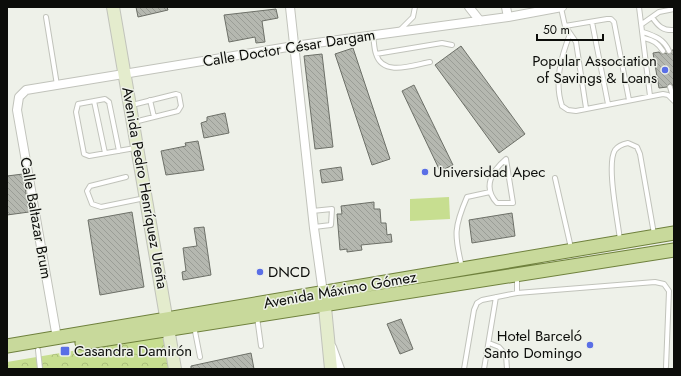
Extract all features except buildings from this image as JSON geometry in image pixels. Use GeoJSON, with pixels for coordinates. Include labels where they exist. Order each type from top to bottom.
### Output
{"type":"FeatureCollection","features":[{"type":"Feature","properties":{"kind":"main road","name":"Avenida Pedro Henríquez Ureña"},"geometry":{"type":"LineString","coordinates":[[113,7],[147,197],[175,369]]}},
{"type":"Feature","properties":{"kind":"main road","name":"Avenida Máximo Gómez"},"geometry":{"type":"LineString","coordinates":[[7,354],[38,350],[168,324],[194,325],[256,315],[463,269],[674,234]]}},
{"type":"Feature","properties":{"kind":"main road","name":"Avenida Máximo Gómez"},"geometry":{"type":"LineString","coordinates":[[7,346],[56,338],[168,324],[324,299],[517,275],[674,250]]}},
{"type":"Feature","properties":{"kind":"main road"},"geometry":{"type":"LineString","coordinates":[[324,299],[331,369]]}},
{"type":"Feature","properties":{"kind":"street"},"geometry":{"type":"LineString","coordinates":[[290,7],[312,211],[324,299]]}},
{"type":"Feature","properties":{"kind":"street"},"geometry":{"type":"LineString","coordinates":[[470,7],[480,20]]}},
{"type":"Feature","properties":{"kind":"street"},"geometry":{"type":"LineString","coordinates":[[506,7],[508,16]]}},
{"type":"Feature","properties":{"kind":"street","name":"Calle Doctor César Dargam"},"geometry":{"type":"LineString","coordinates":[[19,97],[26,90],[294,46],[508,16],[561,7]]}},
{"type":"Feature","properties":{"kind":"street","name":"Calle Baltazar Brum"},"geometry":{"type":"LineString","coordinates":[[19,97],[19,118],[56,338]]}},
{"type":"Feature","properties":{"kind":"street"},"geometry":{"type":"LineString","coordinates":[[327,333],[340,369]]}},
{"type":"Feature","properties":{"kind":"lane"},"geometry":{"type":"LineString","coordinates":[[398,32],[414,16],[415,7]]}},
{"type":"Feature","properties":{"kind":"lane"},"geometry":{"type":"LineString","coordinates":[[561,7],[565,26],[576,42],[586,108]]}},
{"type":"Feature","properties":{"kind":"lane"},"geometry":{"type":"LineString","coordinates":[[639,7],[650,96]]}},
{"type":"Feature","properties":{"kind":"lane"},"geometry":{"type":"LineString","coordinates":[[642,24],[659,12],[674,9]]}},
{"type":"Feature","properties":{"kind":"lane"},"geometry":{"type":"LineString","coordinates":[[46,17],[57,85]]}},
{"type":"Feature","properties":{"kind":"lane"},"geometry":{"type":"LineString","coordinates":[[652,17],[662,28],[666,30],[674,30]]}},
{"type":"Feature","properties":{"kind":"lane"},"geometry":{"type":"LineString","coordinates":[[565,26],[611,19],[614,22],[629,100]]}},
{"type":"Feature","properties":{"kind":"lane"},"geometry":{"type":"LineString","coordinates":[[592,22],[608,104]]}},
{"type":"Feature","properties":{"kind":"lane"},"geometry":{"type":"LineString","coordinates":[[643,32],[666,43],[669,51]]}},
{"type":"Feature","properties":{"kind":"lane"},"geometry":{"type":"LineString","coordinates":[[570,34],[562,55],[559,76],[559,99],[562,106],[568,110],[663,94],[674,100]]}},
{"type":"Feature","properties":{"kind":"lane"},"geometry":{"type":"LineString","coordinates":[[373,35],[379,62],[385,66],[391,68],[430,62]]}},
{"type":"Feature","properties":{"kind":"lane"},"geometry":{"type":"LineString","coordinates":[[644,38],[658,44],[663,51]]}},
{"type":"Feature","properties":{"kind":"lane"},"geometry":{"type":"LineString","coordinates":[[376,54],[442,43],[452,45]]}},
{"type":"Feature","properties":{"kind":"lane"},"geometry":{"type":"LineString","coordinates":[[670,86],[674,100]]}},
{"type":"Feature","properties":{"kind":"lane"},"geometry":{"type":"LineString","coordinates":[[131,106],[150,100],[179,95],[181,106],[178,110],[134,122]]}},
{"type":"Feature","properties":{"kind":"lane"},"geometry":{"type":"LineString","coordinates":[[119,150],[109,102],[105,99],[78,104],[76,112],[84,154],[89,156],[138,147]]}},
{"type":"Feature","properties":{"kind":"lane"},"geometry":{"type":"LineString","coordinates":[[150,100],[154,117]]}},
{"type":"Feature","properties":{"kind":"lane"},"geometry":{"type":"LineString","coordinates":[[94,101],[105,153]]}},
{"type":"Feature","properties":{"kind":"lane"},"geometry":{"type":"LineString","coordinates":[[621,242],[611,168],[614,151],[618,147],[628,143],[637,147],[640,154],[655,237]]}},
{"type":"Feature","properties":{"kind":"lane"},"geometry":{"type":"LineString","coordinates":[[506,159],[513,203],[496,203],[490,192],[490,182],[495,168],[506,159]]}},
{"type":"Feature","properties":{"kind":"lane"},"geometry":{"type":"LineString","coordinates":[[126,177],[90,186],[87,191],[92,204],[101,207],[147,197]]}},
{"type":"Feature","properties":{"kind":"lane"},"geometry":{"type":"LineString","coordinates":[[555,178],[572,251]]}},
{"type":"Feature","properties":{"kind":"lane"},"geometry":{"type":"LineString","coordinates":[[463,269],[455,238],[459,215],[467,197],[490,192]]}},
{"type":"Feature","properties":{"kind":"lane"},"geometry":{"type":"LineString","coordinates":[[312,211],[332,208],[331,225],[314,228]]}},
{"type":"Feature","properties":{"kind":"lane"},"geometry":{"type":"LineString","coordinates":[[517,275],[517,294]]}},
{"type":"Feature","properties":{"kind":"lane"},"geometry":{"type":"LineString","coordinates":[[464,369],[477,303],[496,297],[517,294],[655,282],[664,284],[669,291],[666,367]]}},
{"type":"Feature","properties":{"kind":"lane"},"geometry":{"type":"LineString","coordinates":[[484,369],[496,297]]}},
{"type":"Feature","properties":{"kind":"lane"},"geometry":{"type":"LineString","coordinates":[[256,315],[261,346]]}},
{"type":"Feature","properties":{"kind":"lane"},"geometry":{"type":"LineString","coordinates":[[194,325],[200,358]]}},
{"type":"Feature","properties":{"kind":"lane"},"geometry":{"type":"LineString","coordinates":[[489,343],[499,347],[506,355],[507,369]]}},
{"type":"Feature","properties":{"kind":"lane"},"geometry":{"type":"LineString","coordinates":[[38,350],[41,368]]}},
{"type":"Feature","properties":{"kind":"green space"},"geometry":{"type":"Polygon","coordinates":[[[449,197],[450,219],[410,221],[410,199],[449,197]]]}},
{"type":"Feature","properties":{"kind":"green space"},"geometry":{"type":"Polygon","coordinates":[[[167,335],[172,369],[7,369],[7,362],[167,335]]]}},
{"type":"Feature","properties":{"kind":"place","name":"Popular Association of Savings & Loans"},"geometry":{"type":"Point","coordinates":[665,70]}},
{"type":"Feature","properties":{"kind":"place","name":"Universidad Apec"},"geometry":{"type":"Point","coordinates":[425,172]}},
{"type":"Feature","properties":{"kind":"place","name":"DNCD"},"geometry":{"type":"Point","coordinates":[260,272]}},
{"type":"Feature","properties":{"kind":"place","name":"Hotel Barceló Santo Domingo"},"geometry":{"type":"Point","coordinates":[590,345]}},
{"type":"Feature","properties":{"kind":"place","name":"Casandra Damirón"},"geometry":{"type":"Point","coordinates":[65,351]}}]}
